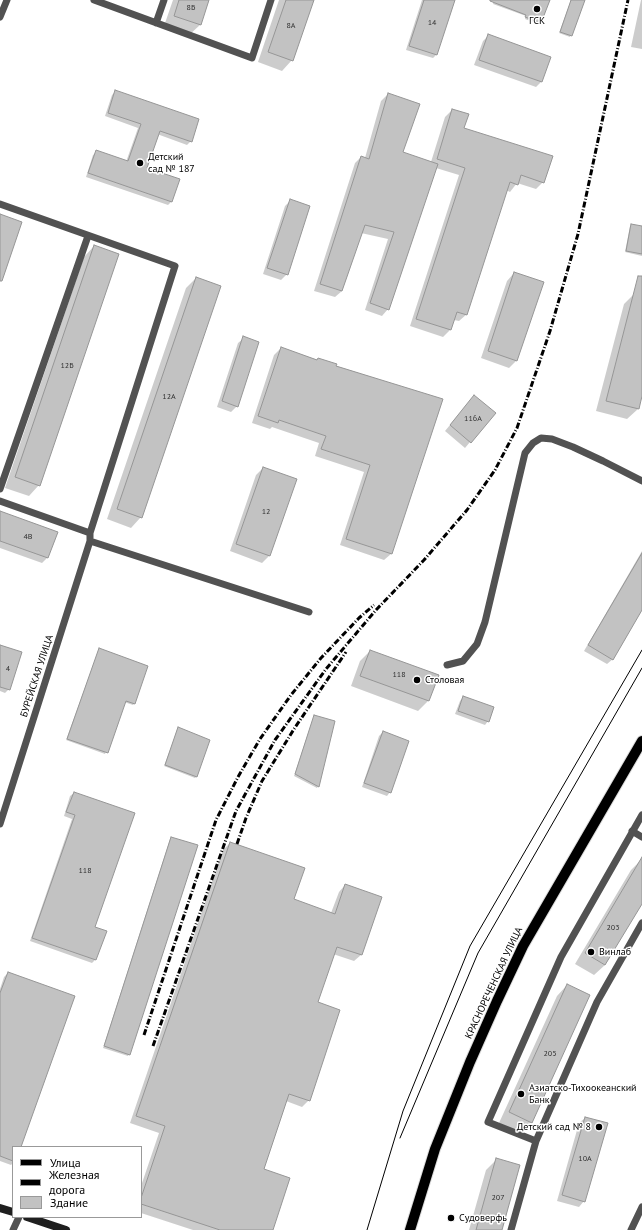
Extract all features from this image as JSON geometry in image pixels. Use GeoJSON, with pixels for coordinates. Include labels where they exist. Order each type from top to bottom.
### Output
{"type":"FeatureCollection","features":[{"type":"Feature","properties":{"kind":"main road","name":"КРАСНОРЕЧЕНСКАЯ УЛИЦА"},"geometry":{"type":"LineString","coordinates":[[410,1230],[435,1149],[470,1062],[523,946],[642,741]]}},
{"type":"Feature","properties":{"kind":"street"},"geometry":{"type":"LineString","coordinates":[[0,1208],[12,1212]]}},
{"type":"Feature","properties":{"kind":"street"},"geometry":{"type":"LineString","coordinates":[[30,1218],[66,1230]]}},
{"type":"Feature","properties":{"kind":"lane"},"geometry":{"type":"LineString","coordinates":[[0,17],[7,0]]}},
{"type":"Feature","properties":{"kind":"lane"},"geometry":{"type":"LineString","coordinates":[[94,0],[252,58],[271,0]]}},
{"type":"Feature","properties":{"kind":"lane"},"geometry":{"type":"LineString","coordinates":[[156,23],[164,0]]}},
{"type":"Feature","properties":{"kind":"lane"},"geometry":{"type":"LineString","coordinates":[[0,204],[88,236],[0,489]]}},
{"type":"Feature","properties":{"kind":"lane","name":"БУРЕЙСКАЯ УЛИЦА"},"geometry":{"type":"LineString","coordinates":[[0,824],[90,541],[90,533],[175,266],[88,236]]}},
{"type":"Feature","properties":{"kind":"lane"},"geometry":{"type":"LineString","coordinates":[[447,665],[463,661],[477,644],[487,614],[526,453],[533,442],[541,438],[552,439],[604,461],[642,481]]}},
{"type":"Feature","properties":{"kind":"lane"},"geometry":{"type":"LineString","coordinates":[[0,500],[90,533]]}},
{"type":"Feature","properties":{"kind":"lane"},"geometry":{"type":"LineString","coordinates":[[90,541],[309,612]]}},
{"type":"Feature","properties":{"kind":"lane"},"geometry":{"type":"LineString","coordinates":[[536,1142],[488,1122],[561,957],[642,815]]}},
{"type":"Feature","properties":{"kind":"lane"},"geometry":{"type":"LineString","coordinates":[[632,831],[642,837]]}},
{"type":"Feature","properties":{"kind":"lane"},"geometry":{"type":"LineString","coordinates":[[511,1230],[536,1142],[597,1002],[642,923]]}},
{"type":"Feature","properties":{"kind":"lane"},"geometry":{"type":"LineString","coordinates":[[631,1230],[642,1207]]}},
{"type":"Feature","properties":{"kind":"lane"},"geometry":{"type":"LineString","coordinates":[[13,1230],[18,1218]]}},
{"type":"Feature","properties":{"kind":"building"},"geometry":{"type":"Polygon","coordinates":[[[179,0],[209,0],[201,25],[174,16],[179,0]]]}},
{"type":"Feature","properties":{"kind":"building"},"geometry":{"type":"Polygon","coordinates":[[[286,0],[314,0],[293,61],[268,52],[286,0]]]}},
{"type":"Feature","properties":{"kind":"building"},"geometry":{"type":"Polygon","coordinates":[[[424,0],[455,0],[437,55],[409,46],[424,0]]]}},
{"type":"Feature","properties":{"kind":"building"},"geometry":{"type":"Polygon","coordinates":[[[490,0],[550,0],[541,23],[490,0]]]}},
{"type":"Feature","properties":{"kind":"building"},"geometry":{"type":"Polygon","coordinates":[[[571,0],[585,0],[572,36],[560,32],[571,0]]]}},
{"type":"Feature","properties":{"kind":"building"},"geometry":{"type":"Polygon","coordinates":[[[488,34],[551,57],[542,82],[479,60],[488,34]]]}},
{"type":"Feature","properties":{"kind":"building"},"geometry":{"type":"Polygon","coordinates":[[[115,90],[199,119],[192,142],[160,131],[147,168],[180,179],[172,202],[88,173],[96,150],[128,161],[141,124],[108,113],[115,90]]]}},
{"type":"Feature","properties":{"kind":"building"},"geometry":{"type":"Polygon","coordinates":[[[388,93],[420,104],[403,152],[438,164],[389,310],[370,303],[394,232],[365,225],[342,291],[320,284],[361,156],[369,159],[388,93]]]}},
{"type":"Feature","properties":{"kind":"building"},"geometry":{"type":"Polygon","coordinates":[[[452,109],[469,114],[464,128],[553,156],[544,183],[521,175],[518,185],[510,182],[467,315],[457,312],[451,330],[416,319],[465,168],[437,159],[452,109]]]}},
{"type":"Feature","properties":{"kind":"building"},"geometry":{"type":"Polygon","coordinates":[[[290,199],[310,206],[288,275],[267,268],[290,199]]]}},
{"type":"Feature","properties":{"kind":"building"},"geometry":{"type":"Polygon","coordinates":[[[0,214],[22,222],[2,281],[0,281],[0,214]]]}},
{"type":"Feature","properties":{"kind":"building"},"geometry":{"type":"Polygon","coordinates":[[[631,224],[642,226],[642,254],[626,251],[631,224]]]}},
{"type":"Feature","properties":{"kind":"building"},"geometry":{"type":"Polygon","coordinates":[[[94,245],[119,254],[40,486],[15,477],[94,245]]]}},
{"type":"Feature","properties":{"kind":"building"},"geometry":{"type":"Polygon","coordinates":[[[514,272],[544,282],[517,361],[488,351],[514,272]]]}},
{"type":"Feature","properties":{"kind":"building"},"geometry":{"type":"Polygon","coordinates":[[[638,276],[642,276],[642,396],[639,409],[606,401],[638,276]]]}},
{"type":"Feature","properties":{"kind":"building"},"geometry":{"type":"Polygon","coordinates":[[[196,277],[221,286],[142,518],[117,509],[196,277]]]}},
{"type":"Feature","properties":{"kind":"building"},"geometry":{"type":"Polygon","coordinates":[[[243,336],[259,342],[238,407],[222,401],[243,336]]]}},
{"type":"Feature","properties":{"kind":"building"},"geometry":{"type":"Polygon","coordinates":[[[281,347],[317,360],[318,358],[337,364],[336,366],[443,399],[392,554],[346,539],[370,465],[321,449],[326,436],[279,420],[278,423],[258,416],[281,347]]]}},
{"type":"Feature","properties":{"kind":"building"},"geometry":{"type":"Polygon","coordinates":[[[474,395],[496,413],[471,443],[450,425],[474,395]]]}},
{"type":"Feature","properties":{"kind":"building"},"geometry":{"type":"Polygon","coordinates":[[[263,467],[297,479],[270,556],[236,544],[263,467]]]}},
{"type":"Feature","properties":{"kind":"building"},"geometry":{"type":"Polygon","coordinates":[[[0,511],[58,532],[48,558],[0,541],[0,511]]]}},
{"type":"Feature","properties":{"kind":"building"},"geometry":{"type":"Polygon","coordinates":[[[642,553],[642,610],[613,660],[588,645],[642,553]]]}},
{"type":"Feature","properties":{"kind":"building"},"geometry":{"type":"Polygon","coordinates":[[[0,645],[22,652],[10,690],[0,687],[0,645]]]}},
{"type":"Feature","properties":{"kind":"building"},"geometry":{"type":"Polygon","coordinates":[[[99,648],[148,666],[135,704],[126,701],[108,753],[67,739],[99,648]]]}},
{"type":"Feature","properties":{"kind":"building"},"geometry":{"type":"Polygon","coordinates":[[[370,650],[439,675],[429,701],[360,676],[370,650]]]}},
{"type":"Feature","properties":{"kind":"building"},"geometry":{"type":"Polygon","coordinates":[[[463,696],[494,707],[489,722],[458,711],[463,696]]]}},
{"type":"Feature","properties":{"kind":"building"},"geometry":{"type":"Polygon","coordinates":[[[314,715],[335,721],[319,787],[295,774],[314,715]]]}},
{"type":"Feature","properties":{"kind":"building"},"geometry":{"type":"Polygon","coordinates":[[[178,727],[210,740],[197,777],[165,765],[178,727]]]}},
{"type":"Feature","properties":{"kind":"building"},"geometry":{"type":"Polygon","coordinates":[[[383,731],[409,741],[391,793],[364,783],[383,731]]]}},
{"type":"Feature","properties":{"kind":"building"},"geometry":{"type":"Polygon","coordinates":[[[74,792],[135,813],[95,927],[107,931],[96,960],[32,938],[75,815],[66,812],[74,792]]]}},
{"type":"Feature","properties":{"kind":"building"},"geometry":{"type":"Polygon","coordinates":[[[171,837],[198,845],[130,1055],[104,1046],[171,837]]]}},
{"type":"Feature","properties":{"kind":"building"},"geometry":{"type":"Polygon","coordinates":[[[230,842],[305,868],[294,899],[335,914],[345,884],[382,897],[362,955],[337,947],[318,1002],[340,1010],[310,1101],[289,1094],[264,1169],[290,1178],[273,1230],[220,1230],[142,1204],[142,1195],[165,1126],[136,1116],[230,842]]]}},
{"type":"Feature","properties":{"kind":"building"},"geometry":{"type":"Polygon","coordinates":[[[642,857],[642,904],[605,965],[585,953],[642,857]]]}},
{"type":"Feature","properties":{"kind":"building"},"geometry":{"type":"Polygon","coordinates":[[[8,972],[75,996],[21,1146],[12,1146],[12,1161],[0,1156],[0,993],[8,972]]]}},
{"type":"Feature","properties":{"kind":"building"},"geometry":{"type":"Polygon","coordinates":[[[567,984],[590,995],[532,1123],[509,1112],[567,984]]]}},
{"type":"Feature","properties":{"kind":"building"},"geometry":{"type":"Polygon","coordinates":[[[585,1117],[608,1123],[585,1202],[562,1195],[585,1117]]]}},
{"type":"Feature","properties":{"kind":"building"},"geometry":{"type":"Polygon","coordinates":[[[496,1158],[520,1165],[502,1230],[476,1230],[496,1158]]]}},
{"type":"Feature","properties":{"kind":"tram line"},"geometry":{"type":"LineString","coordinates":[[367,1230],[403,1111],[470,946],[642,650]]}},
{"type":"Feature","properties":{"kind":"tram line"},"geometry":{"type":"LineString","coordinates":[[400,1138],[478,953],[642,668]]}},
{"type":"Feature","properties":{"kind":"railway"},"geometry":{"type":"LineString","coordinates":[[153,1046],[236,811],[275,740],[326,669],[376,610],[424,560],[467,510],[495,470],[517,428],[550,331],[578,234],[628,0]]}},
{"type":"Feature","properties":{"kind":"railway"},"geometry":{"type":"LineString","coordinates":[[144,1035],[216,820],[238,777],[260,739],[291,695],[321,658],[359,618],[374,605]]}},
{"type":"Feature","properties":{"kind":"railway"},"geometry":{"type":"LineString","coordinates":[[237,844],[246,818],[262,781],[294,729],[346,652]]}},
{"type":"Feature","properties":{"kind":"place","name":"ГСК"},"geometry":{"type":"Point","coordinates":[537,9]}},
{"type":"Feature","properties":{"kind":"place","name":"Детский сад № 187"},"geometry":{"type":"Point","coordinates":[140,163]}},
{"type":"Feature","properties":{"kind":"place","name":"Столовая"},"geometry":{"type":"Point","coordinates":[417,680]}},
{"type":"Feature","properties":{"kind":"place","name":"Винлаб"},"geometry":{"type":"Point","coordinates":[591,952]}},
{"type":"Feature","properties":{"kind":"place","name":"Азиатско-Тихоокеанский Банк"},"geometry":{"type":"Point","coordinates":[521,1094]}},
{"type":"Feature","properties":{"kind":"place","name":"Детский сад № 8"},"geometry":{"type":"Point","coordinates":[599,1127]}},
{"type":"Feature","properties":{"kind":"place","name":"Судоверфь"},"geometry":{"type":"Point","coordinates":[451,1218]}}]}
